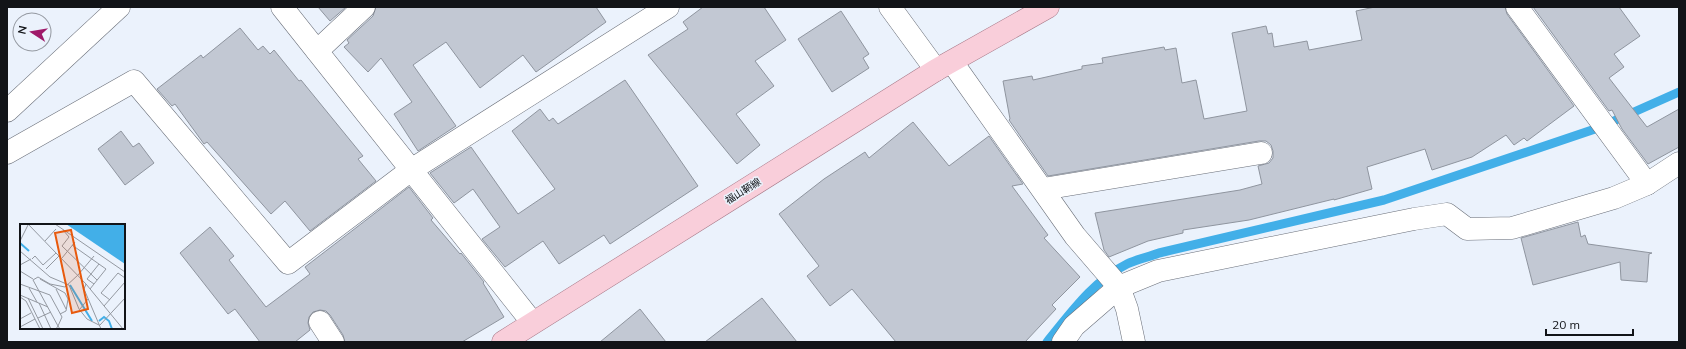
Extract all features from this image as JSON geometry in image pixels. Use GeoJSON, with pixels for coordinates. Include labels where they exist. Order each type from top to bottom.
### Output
{"type":"FeatureCollection","features":[{"type":"Feature","properties":{"kind":"main road","name":"福山鞆線"},"geometry":{"type":"LineString","coordinates":[[503,342],[532,322],[944,66],[1048,7]]}},
{"type":"Feature","properties":{"kind":"street"},"geometry":{"type":"LineString","coordinates":[[7,111],[119,7]]}},
{"type":"Feature","properties":{"kind":"street"},"geometry":{"type":"LineString","coordinates":[[282,7],[532,322]]}},
{"type":"Feature","properties":{"kind":"street"},"geometry":{"type":"LineString","coordinates":[[317,51],[364,7]]}},
{"type":"Feature","properties":{"kind":"street"},"geometry":{"type":"LineString","coordinates":[[7,153],[134,81],[288,263],[411,170],[668,7]]}},
{"type":"Feature","properties":{"kind":"street"},"geometry":{"type":"LineString","coordinates":[[890,7],[944,66],[1042,189],[1075,236],[1113,280],[1127,309],[1134,342]]}},
{"type":"Feature","properties":{"kind":"street"},"geometry":{"type":"LineString","coordinates":[[1517,7],[1647,184]]}},
{"type":"Feature","properties":{"kind":"street"},"geometry":{"type":"LineString","coordinates":[[1042,189],[1261,153]]}},
{"type":"Feature","properties":{"kind":"street"},"geometry":{"type":"LineString","coordinates":[[1063,342],[1074,326],[1113,280],[1414,219],[1447,214],[1467,229],[1512,228],[1614,198],[1647,184],[1679,163]]}},
{"type":"Feature","properties":{"kind":"street"},"geometry":{"type":"LineString","coordinates":[[320,322],[333,342]]}},
{"type":"Feature","properties":{"kind":"building"},"geometry":{"type":"Polygon","coordinates":[[[318,7],[346,7],[330,21],[318,7]]]}},
{"type":"Feature","properties":{"kind":"building"},"geometry":{"type":"Polygon","coordinates":[[[376,7],[596,7],[606,22],[536,72],[523,55],[480,88],[446,42],[413,65],[456,126],[418,151],[394,114],[412,102],[381,58],[368,72],[344,47],[349,43],[347,40],[373,16],[376,7]]]}},
{"type":"Feature","properties":{"kind":"building"},"geometry":{"type":"Polygon","coordinates":[[[703,7],[764,7],[786,40],[755,61],[774,86],[736,114],[760,145],[737,164],[648,55],[688,29],[683,22],[703,7]]]}},
{"type":"Feature","properties":{"kind":"building"},"geometry":{"type":"Polygon","coordinates":[[[1375,7],[1505,7],[1507,14],[1574,106],[1527,141],[1524,138],[1514,145],[1506,135],[1472,157],[1432,170],[1425,149],[1367,167],[1372,189],[1334,200],[1249,220],[1183,230],[1183,233],[1148,241],[1109,257],[1104,250],[1095,213],[1240,190],[1262,184],[1258,166],[1269,163],[1273,158],[1271,145],[1266,141],[1259,141],[1048,176],[1009,120],[1003,81],[1032,76],[1033,80],[1082,69],[1082,66],[1103,63],[1102,58],[1164,47],[1165,50],[1176,48],[1182,83],[1196,80],[1204,119],[1247,111],[1232,33],[1266,26],[1268,34],[1272,33],[1274,47],[1307,41],[1309,50],[1362,40],[1356,11],[1375,7]]]}},
{"type":"Feature","properties":{"kind":"building"},"geometry":{"type":"Polygon","coordinates":[[[1533,7],[1619,7],[1640,36],[1614,54],[1624,67],[1609,78],[1647,127],[1679,109],[1679,147],[1648,164],[1622,129],[1612,110],[1609,111],[1533,7]]]}},
{"type":"Feature","properties":{"kind":"building"},"geometry":{"type":"Polygon","coordinates":[[[841,11],[869,54],[863,58],[869,68],[832,92],[798,39],[841,11]]]}},
{"type":"Feature","properties":{"kind":"building"},"geometry":{"type":"Polygon","coordinates":[[[240,28],[258,50],[263,46],[270,54],[274,50],[299,81],[301,80],[363,156],[358,159],[376,181],[310,231],[285,201],[271,214],[207,142],[204,144],[175,104],[172,106],[157,89],[201,55],[203,58],[240,28]]]}},
{"type":"Feature","properties":{"kind":"building"},"geometry":{"type":"Polygon","coordinates":[[[625,80],[698,186],[610,244],[604,235],[559,264],[543,241],[505,267],[482,239],[500,227],[473,189],[454,203],[430,173],[471,147],[518,214],[555,189],[512,131],[540,109],[549,121],[553,118],[558,124],[625,80]]]}},
{"type":"Feature","properties":{"kind":"building"},"geometry":{"type":"Polygon","coordinates":[[[913,122],[949,166],[989,136],[1023,184],[1012,186],[1048,235],[1044,238],[1080,277],[1052,305],[1056,309],[1025,342],[896,342],[852,289],[830,306],[807,276],[819,266],[779,214],[824,179],[865,152],[869,158],[913,122]]]}},
{"type":"Feature","properties":{"kind":"building"},"geometry":{"type":"Polygon","coordinates":[[[121,131],[133,147],[139,143],[154,163],[125,185],[98,149],[121,131]]]}},
{"type":"Feature","properties":{"kind":"building"},"geometry":{"type":"Polygon","coordinates":[[[409,187],[433,218],[431,220],[460,254],[461,253],[484,282],[483,283],[504,317],[462,342],[345,342],[343,335],[330,315],[326,311],[320,310],[313,312],[309,317],[308,323],[310,330],[295,342],[260,342],[235,309],[228,314],[180,253],[210,227],[234,256],[229,260],[266,307],[310,274],[305,267],[409,187]]]}},
{"type":"Feature","properties":{"kind":"building"},"geometry":{"type":"Polygon","coordinates":[[[1578,222],[1581,237],[1585,235],[1588,244],[1652,253],[1649,254],[1647,282],[1621,280],[1620,262],[1533,285],[1521,238],[1578,222]]]}},
{"type":"Feature","properties":{"kind":"building"},"geometry":{"type":"Polygon","coordinates":[[[762,298],[797,342],[705,342],[762,298]]]}},
{"type":"Feature","properties":{"kind":"building"},"geometry":{"type":"Polygon","coordinates":[[[640,309],[666,342],[600,342],[640,309]]]}},
{"type":"Feature","properties":{"kind":"waterway"},"geometry":{"type":"LineString","coordinates":[[1047,342],[1073,309],[1103,279],[1131,262],[1159,253],[1384,200],[1598,128],[1679,92]]}}]}
